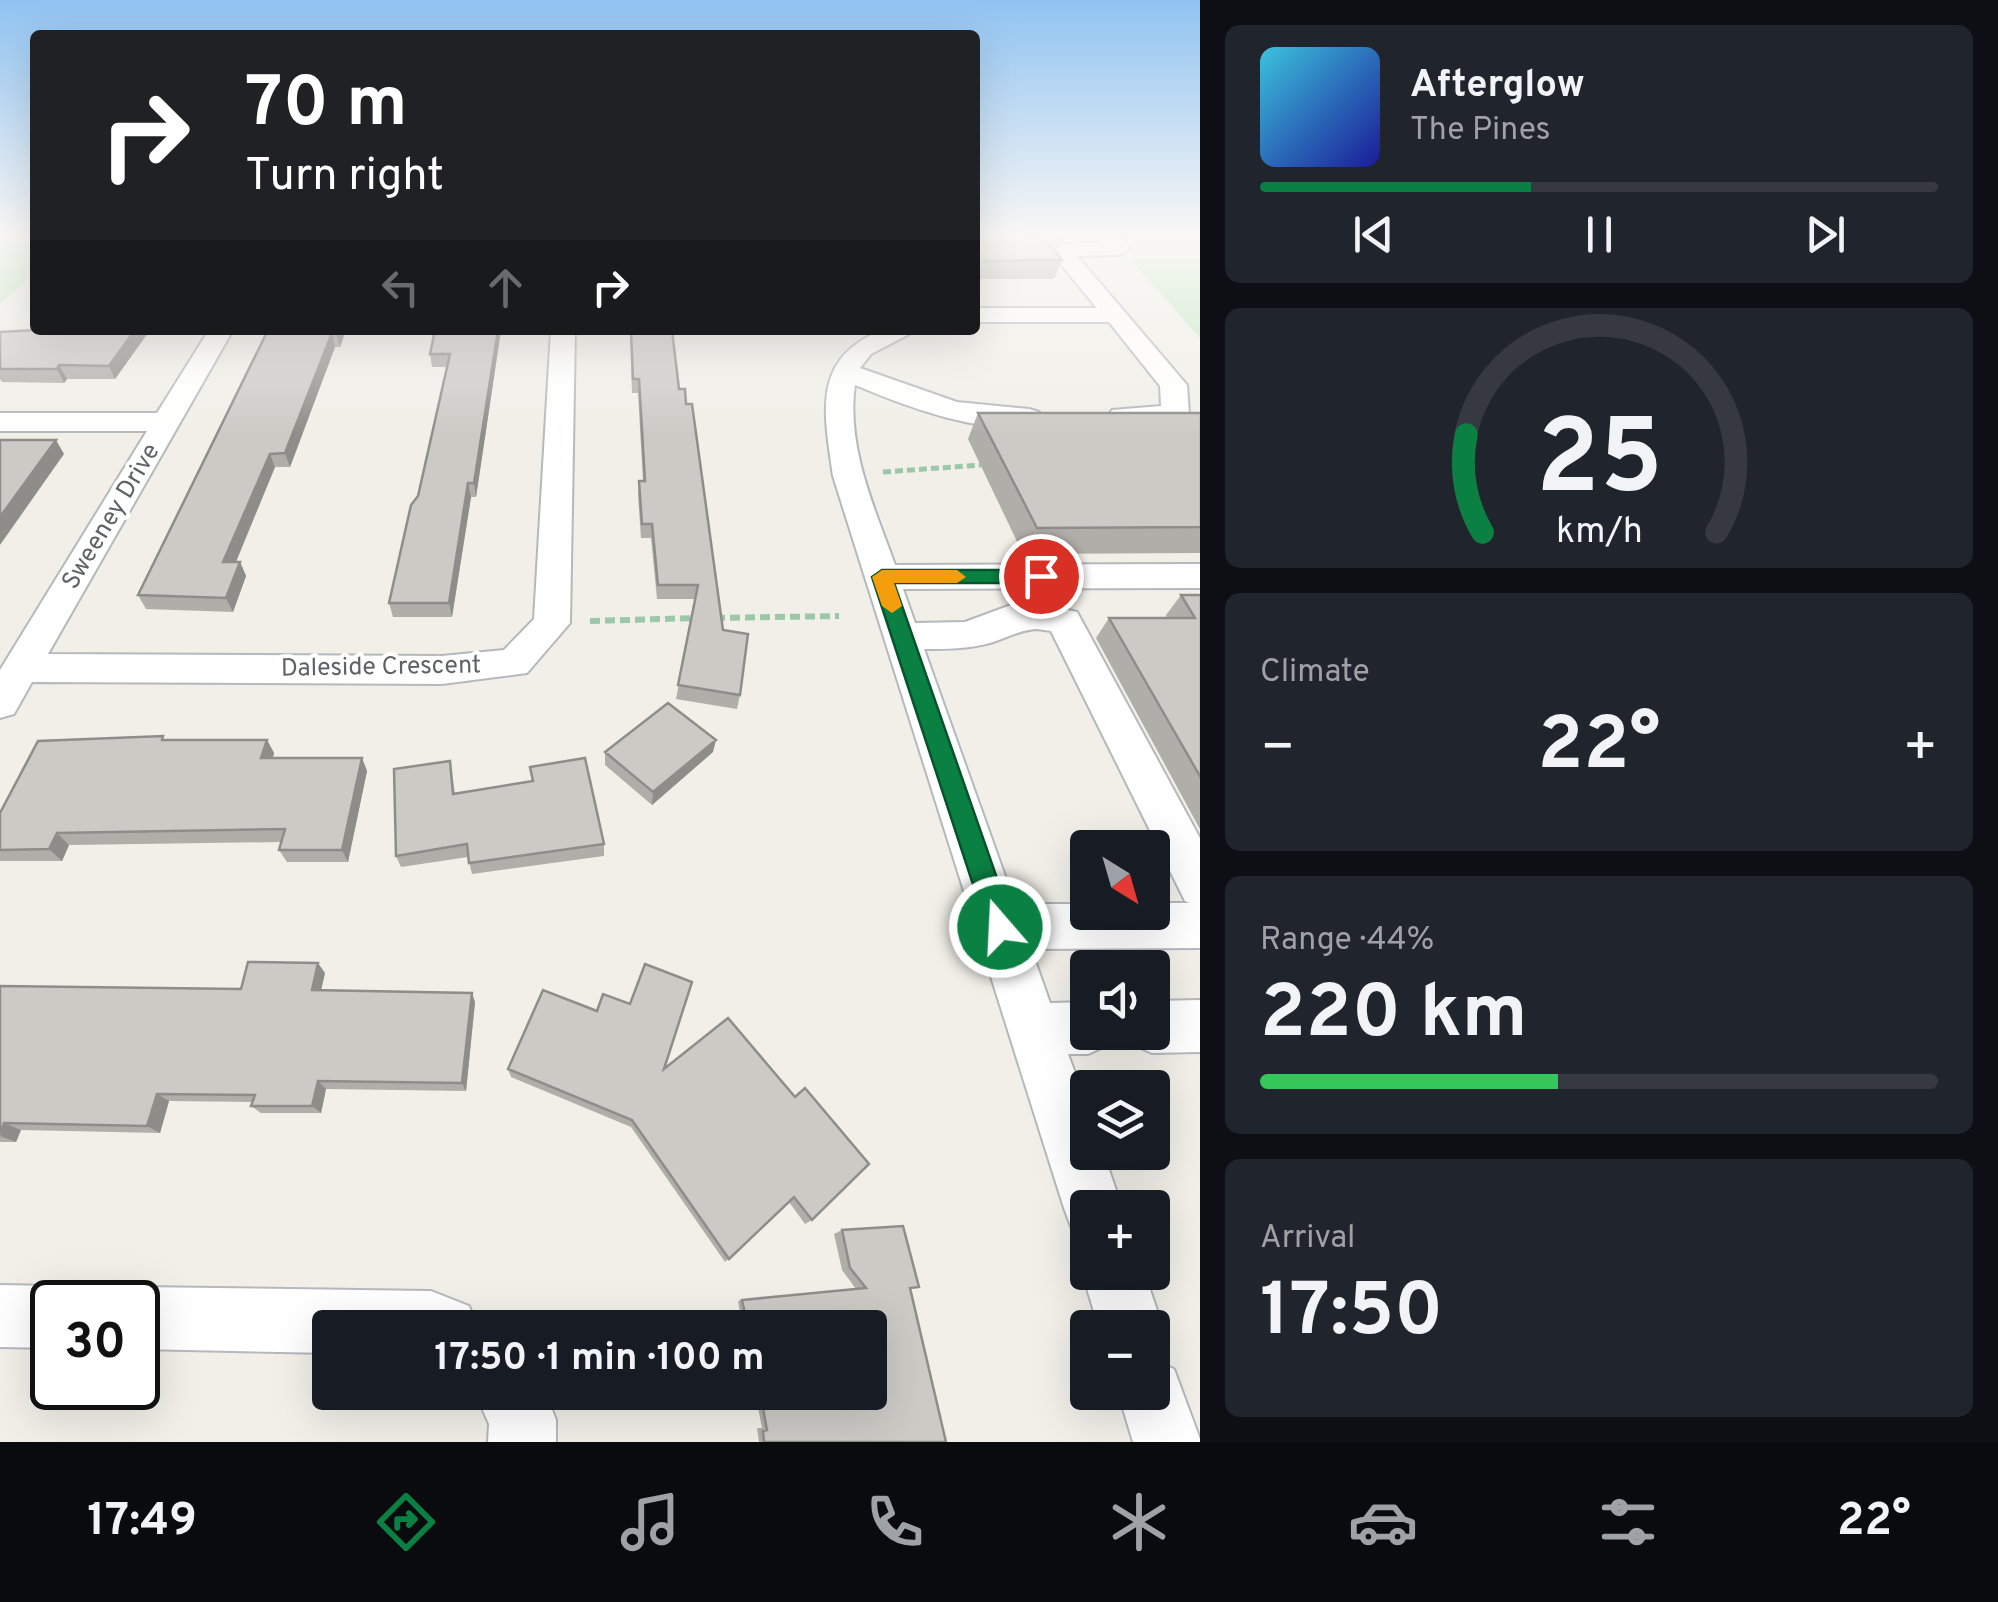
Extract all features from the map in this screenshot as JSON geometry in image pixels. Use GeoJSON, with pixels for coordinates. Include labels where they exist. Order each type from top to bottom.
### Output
{"type":"FeatureCollection","features":[{"type":"Feature","properties":{"kind":"street"},"geometry":{"type":"LineString","coordinates":[[1087,417],[1175,414],[1174,385],[1104,301]]}},
{"type":"Feature","properties":{"kind":"street"},"geometry":{"type":"LineString","coordinates":[[980,315],[1116,316]]}},
{"type":"Feature","properties":{"kind":"street","name":"Sweeney Drive"},"geometry":{"type":"LineString","coordinates":[[0,702],[218,335]]}},
{"type":"Feature","properties":{"kind":"street"},"geometry":{"type":"LineString","coordinates":[[552,623],[563,335]]}},
{"type":"Feature","properties":{"kind":"street"},"geometry":{"type":"LineString","coordinates":[[897,335],[853,361],[839,406],[848,476],[1087,1190]]}},
{"type":"Feature","properties":{"kind":"street"},"geometry":{"type":"LineString","coordinates":[[853,361],[937,408],[984,418],[1052,418]]}},
{"type":"Feature","properties":{"kind":"street"},"geometry":{"type":"LineString","coordinates":[[0,422],[169,422]]}},
{"type":"Feature","properties":{"kind":"street"},"geometry":{"type":"LineString","coordinates":[[882,577],[1200,576]]}},
{"type":"Feature","properties":{"kind":"street"},"geometry":{"type":"LineString","coordinates":[[902,636],[965,635],[989,630],[1011,618],[1037,616],[1064,621],[1200,886]]}},
{"type":"Feature","properties":{"kind":"street","name":"Daleside Crescent"},"geometry":{"type":"LineString","coordinates":[[20,668],[442,670],[514,663],[552,623]]}},
{"type":"Feature","properties":{"kind":"street"},"geometry":{"type":"LineString","coordinates":[[1000,927],[1200,925]]}},
{"type":"Feature","properties":{"kind":"street"},"geometry":{"type":"LineString","coordinates":[[1170,1027],[1200,1026]]}},
{"type":"Feature","properties":{"kind":"street"},"geometry":{"type":"LineString","coordinates":[[1034,1029],[1070,1028]]}},
{"type":"Feature","properties":{"kind":"street"},"geometry":{"type":"LineString","coordinates":[[0,1316],[30,1316]]}},
{"type":"Feature","properties":{"kind":"street"},"geometry":{"type":"LineString","coordinates":[[160,1318],[312,1320]]}},
{"type":"Feature","properties":{"kind":"street"},"geometry":{"type":"LineString","coordinates":[[518,1410],[523,1420],[522,1442]]}},
{"type":"Feature","properties":{"kind":"street"},"geometry":{"type":"LineString","coordinates":[[1157,1410],[1167,1442]]}},
{"type":"Feature","properties":{"kind":"path"},"geometry":{"type":"LineString","coordinates":[[848,476],[981,466]]}},
{"type":"Feature","properties":{"kind":"path"},"geometry":{"type":"LineString","coordinates":[[552,623],[838,616]]}},
{"type":"Feature","properties":{"kind":"green space"},"geometry":{"type":"Polygon","coordinates":[[[1167,301],[1200,301],[1200,338],[1167,301]]]}},
{"type":"Feature","properties":{"kind":"building"},"geometry":{"type":"Polygon","coordinates":[[[0,332],[131,335],[109,366],[0,369],[0,332]]]}},
{"type":"Feature","properties":{"kind":"building"},"geometry":{"type":"Polygon","coordinates":[[[266,335],[331,335],[285,453],[270,454],[223,562],[240,562],[226,598],[138,595],[266,335]]]}},
{"type":"Feature","properties":{"kind":"building"},"geometry":{"type":"Polygon","coordinates":[[[434,335],[497,335],[474,483],[468,483],[449,603],[389,603],[450,354],[430,354],[434,335]]]}},
{"type":"Feature","properties":{"kind":"building"},"geometry":{"type":"Polygon","coordinates":[[[631,335],[673,335],[679,389],[685,389],[686,404],[692,404],[723,630],[748,634],[740,695],[678,685],[698,585],[658,585],[652,524],[642,524],[639,481],[645,481],[639,379],[633,379],[631,335]]]}},
{"type":"Feature","properties":{"kind":"building"},"geometry":{"type":"Polygon","coordinates":[[[978,413],[1200,413],[1200,527],[1037,528],[978,413]]]}},
{"type":"Feature","properties":{"kind":"building"},"geometry":{"type":"Polygon","coordinates":[[[0,440],[56,440],[0,517],[0,440]]]}},
{"type":"Feature","properties":{"kind":"building"},"geometry":{"type":"Polygon","coordinates":[[[1181,595],[1200,595],[1200,776],[1109,618],[1195,618],[1181,595]]]}},
{"type":"Feature","properties":{"kind":"building"},"geometry":{"type":"Polygon","coordinates":[[[668,703],[716,740],[653,792],[605,752],[668,703]]]}},
{"type":"Feature","properties":{"kind":"building"},"geometry":{"type":"Polygon","coordinates":[[[163,736],[162,740],[267,740],[261,758],[362,758],[342,850],[279,850],[285,829],[57,833],[49,849],[0,850],[0,813],[38,741],[163,736]]]}},
{"type":"Feature","properties":{"kind":"building"},"geometry":{"type":"Polygon","coordinates":[[[585,758],[604,844],[469,863],[467,844],[396,856],[394,769],[450,761],[453,794],[533,781],[530,767],[585,758]]]}},
{"type":"Feature","properties":{"kind":"building"},"geometry":{"type":"Polygon","coordinates":[[[248,962],[318,963],[312,990],[472,993],[462,1083],[318,1081],[312,1106],[251,1106],[255,1095],[157,1094],[147,1126],[4,1123],[0,1133],[0,986],[241,989],[248,962]]]}},
{"type":"Feature","properties":{"kind":"building"},"geometry":{"type":"Polygon","coordinates":[[[645,964],[692,982],[664,1069],[728,1018],[795,1097],[805,1088],[869,1164],[812,1220],[794,1197],[729,1259],[632,1120],[508,1069],[543,990],[597,1011],[603,994],[630,1004],[645,964]]]}},
{"type":"Feature","properties":{"kind":"building"},"geometry":{"type":"Polygon","coordinates":[[[903,1226],[919,1287],[910,1288],[946,1442],[764,1442],[763,1431],[767,1430],[763,1410],[887,1410],[887,1310],[744,1310],[742,1300],[866,1288],[850,1268],[842,1230],[903,1226]]]}},
{"type":"Feature","properties":{"kind":"slow traffic"},"geometry":{"type":"LineString","coordinates":[[892,606],[882,577],[957,577]]}},
{"type":"Feature","properties":{"kind":"route"},"geometry":{"type":"LineString","coordinates":[[1000,927],[882,577],[1041,576]]}}]}
